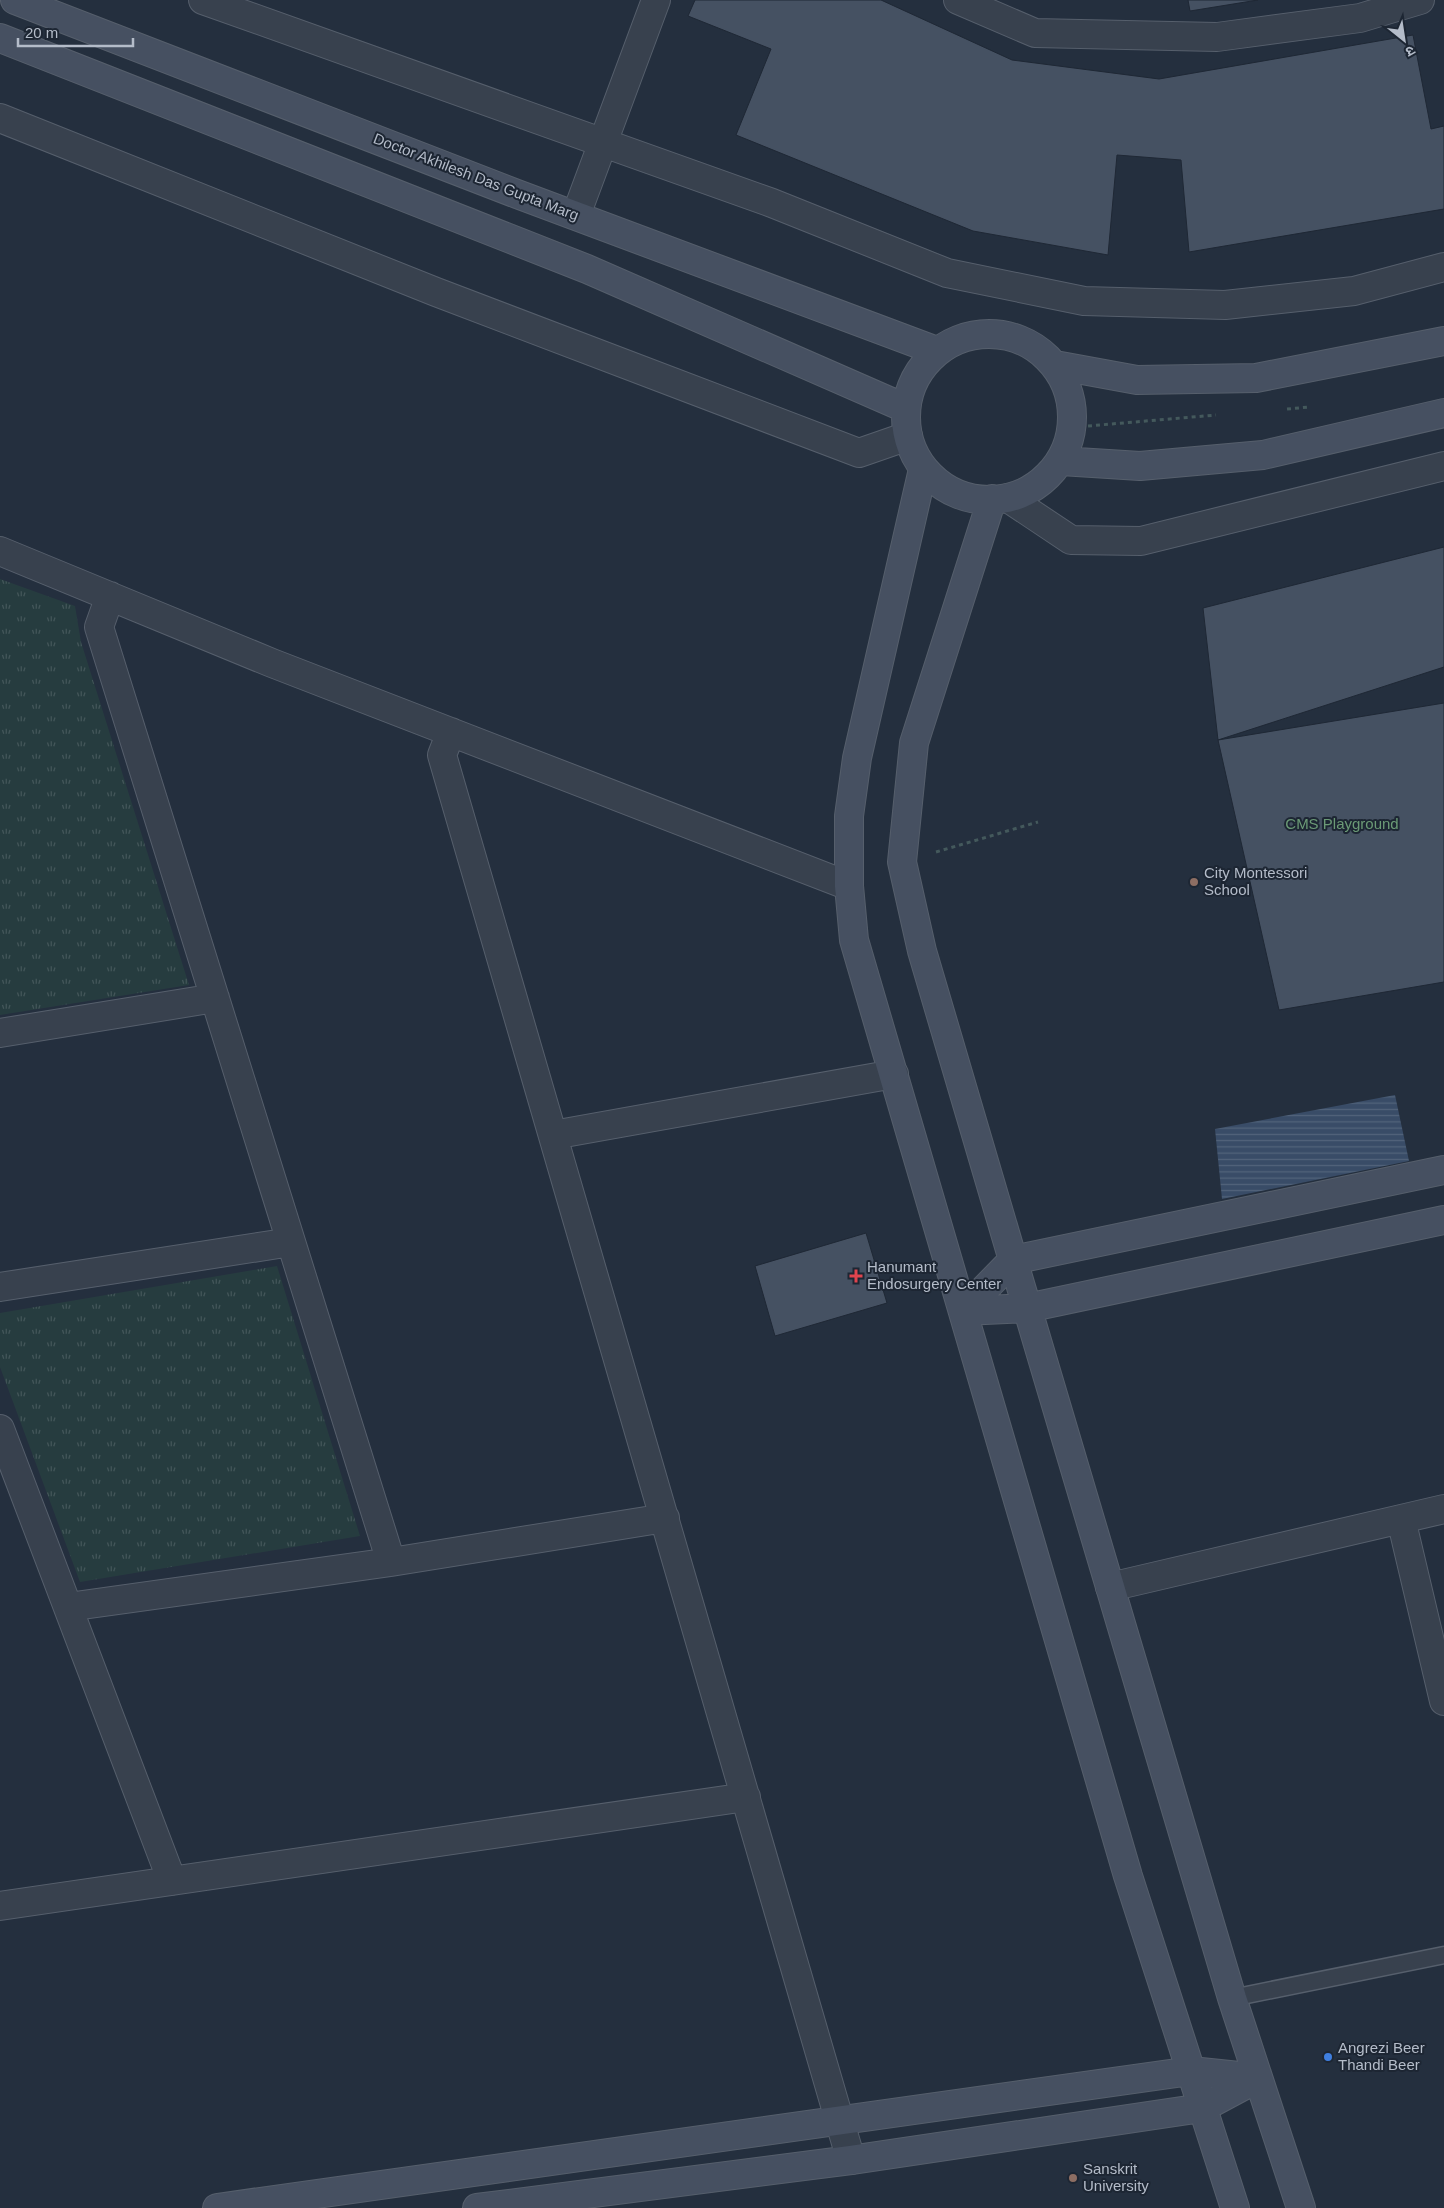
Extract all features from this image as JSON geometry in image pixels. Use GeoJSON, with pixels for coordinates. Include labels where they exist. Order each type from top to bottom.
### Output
{"type":"FeatureCollection","features":[{"type":"Feature","properties":{"kind":"street"},"geometry":{"type":"LineString","coordinates":[[18,0],[2,38],[587,269],[905,408]]}},
{"type":"Feature","properties":{"kind":"street","name":"Doctor Akhilesh Das Gupta Marg"},"geometry":{"type":"LineString","coordinates":[[18,0],[576,216],[937,351]]}},
{"type":"Feature","properties":{"kind":"street"},"geometry":{"type":"LineString","coordinates":[[203,0],[772,203],[947,273],[1084,301],[1225,305],[1354,291],[1444,267]]}},
{"type":"Feature","properties":{"kind":"street"},"geometry":{"type":"LineString","coordinates":[[576,216],[656,0]]}},
{"type":"Feature","properties":{"kind":"street"},"geometry":{"type":"LineString","coordinates":[[958,0],[1034,33],[1217,37],[1360,18],[1416,0]]}},
{"type":"Feature","properties":{"kind":"street"},"geometry":{"type":"LineString","coordinates":[[0,118],[436,292],[859,453],[908,436]]}},
{"type":"Feature","properties":{"kind":"street"},"geometry":{"type":"LineString","coordinates":[[1000,334],[1033,346],[1055,365],[1071,398],[1072,428],[1060,461],[1038,485],[1000,499],[976,500],[945,488],[923,469],[908,436],[905,408],[918,373],[937,351],[970,336],[1000,334]]}},
{"type":"Feature","properties":{"kind":"street"},"geometry":{"type":"LineString","coordinates":[[1055,365],[1137,380],[1256,378],[1444,340]]}},
{"type":"Feature","properties":{"kind":"street"},"geometry":{"type":"LineString","coordinates":[[1060,461],[1140,466],[1263,456],[1444,413]]}},
{"type":"Feature","properties":{"kind":"street"},"geometry":{"type":"LineString","coordinates":[[1000,499],[1071,540],[1141,541],[1444,466]]}},
{"type":"Feature","properties":{"kind":"street"},"geometry":{"type":"LineString","coordinates":[[923,469],[857,758],[849,816],[849,886],[854,940],[1128,1876],[1235,2208]]}},
{"type":"Feature","properties":{"kind":"street"},"geometry":{"type":"LineString","coordinates":[[1000,499],[914,743],[902,862],[922,951],[1027,1308],[1232,1998],[1301,2208]]}},
{"type":"Feature","properties":{"kind":"street"},"geometry":{"type":"LineString","coordinates":[[0,551],[272,663],[849,886]]}},
{"type":"Feature","properties":{"kind":"street"},"geometry":{"type":"LineString","coordinates":[[110,596],[99,628],[391,1562]]}},
{"type":"Feature","properties":{"kind":"street"},"geometry":{"type":"LineString","coordinates":[[451,732],[442,755],[851,2160]]}},
{"type":"Feature","properties":{"kind":"street"},"geometry":{"type":"LineString","coordinates":[[0,1034],[215,998]]}},
{"type":"Feature","properties":{"kind":"street"},"geometry":{"type":"LineString","coordinates":[[553,1135],[894,1074]]}},
{"type":"Feature","properties":{"kind":"street"},"geometry":{"type":"LineString","coordinates":[[963,1311],[1013,1260],[1444,1170]]}},
{"type":"Feature","properties":{"kind":"street"},"geometry":{"type":"LineString","coordinates":[[963,1311],[1027,1308],[1444,1220]]}},
{"type":"Feature","properties":{"kind":"street"},"geometry":{"type":"LineString","coordinates":[[0,1287],[291,1242]]}},
{"type":"Feature","properties":{"kind":"street"},"geometry":{"type":"LineString","coordinates":[[0,1429],[172,1881]]}},
{"type":"Feature","properties":{"kind":"street"},"geometry":{"type":"LineString","coordinates":[[1110,1587],[1444,1509]]}},
{"type":"Feature","properties":{"kind":"street"},"geometry":{"type":"LineString","coordinates":[[68,1607],[391,1562],[665,1518]]}},
{"type":"Feature","properties":{"kind":"street"},"geometry":{"type":"LineString","coordinates":[[1401,1519],[1444,1701]]}},
{"type":"Feature","properties":{"kind":"street"},"geometry":{"type":"LineString","coordinates":[[0,1906],[746,1797]]}},
{"type":"Feature","properties":{"kind":"street"},"geometry":{"type":"LineString","coordinates":[[217,2208],[1191,2071],[1258,2078]]}},
{"type":"Feature","properties":{"kind":"street"},"geometry":{"type":"LineString","coordinates":[[477,2208],[851,2160],[1202,2108],[1258,2078]]}},
{"type":"Feature","properties":{"kind":"lane"},"geometry":{"type":"LineString","coordinates":[[1232,1998],[1444,1955]]}},
{"type":"Feature","properties":{"kind":"path"},"geometry":{"type":"LineString","coordinates":[[902,862],[1038,822]]}},
{"type":"Feature","properties":{"kind":"green space"},"geometry":{"type":"Polygon","coordinates":[[[0,579],[75,606],[81,642],[189,985],[0,1015],[0,579]]]}},
{"type":"Feature","properties":{"kind":"green space"},"geometry":{"type":"Polygon","coordinates":[[[277,1266],[360,1536],[80,1582],[0,1367],[0,1313],[277,1266]]]}},
{"type":"Feature","properties":{"kind":"water"},"geometry":{"type":"Polygon","coordinates":[[[1395,1095],[1409,1161],[1222,1199],[1215,1129],[1395,1095]]]}},
{"type":"Feature","properties":{"kind":"building"},"geometry":{"type":"Polygon","coordinates":[[[695,0],[881,0],[1012,60],[1159,79],[1413,35],[1431,129],[1444,126],[1444,209],[1189,252],[1181,160],[1117,155],[1108,255],[973,231],[736,135],[771,49],[688,16],[695,0]]]}},
{"type":"Feature","properties":{"kind":"building"},"geometry":{"type":"Polygon","coordinates":[[[1188,0],[1258,0],[1190,11],[1188,0]]]}},
{"type":"Feature","properties":{"kind":"building"},"geometry":{"type":"Polygon","coordinates":[[[1444,547],[1444,667],[1218,740],[1203,608],[1444,547]]]}},
{"type":"Feature","properties":{"kind":"building","name":"CMS Playground"},"geometry":{"type":"Polygon","coordinates":[[[1444,703],[1444,982],[1279,1010],[1218,740],[1444,703]]]}},
{"type":"Feature","properties":{"kind":"building"},"geometry":{"type":"Polygon","coordinates":[[[866,1233],[887,1303],[775,1336],[755,1266],[866,1233]]]}},
{"type":"Feature","properties":{"kind":"place","name":"City Montessori School"},"geometry":{"type":"Point","coordinates":[1194,882]}},
{"type":"Feature","properties":{"kind":"place","name":"Hanumant Endosurgery Center"},"geometry":{"type":"Point","coordinates":[856,1276]}},
{"type":"Feature","properties":{"kind":"place","name":"Angrezi Beer Thandi Beer"},"geometry":{"type":"Point","coordinates":[1328,2057]}},
{"type":"Feature","properties":{"kind":"place","name":"Sanskrit University"},"geometry":{"type":"Point","coordinates":[1073,2178]}}]}
